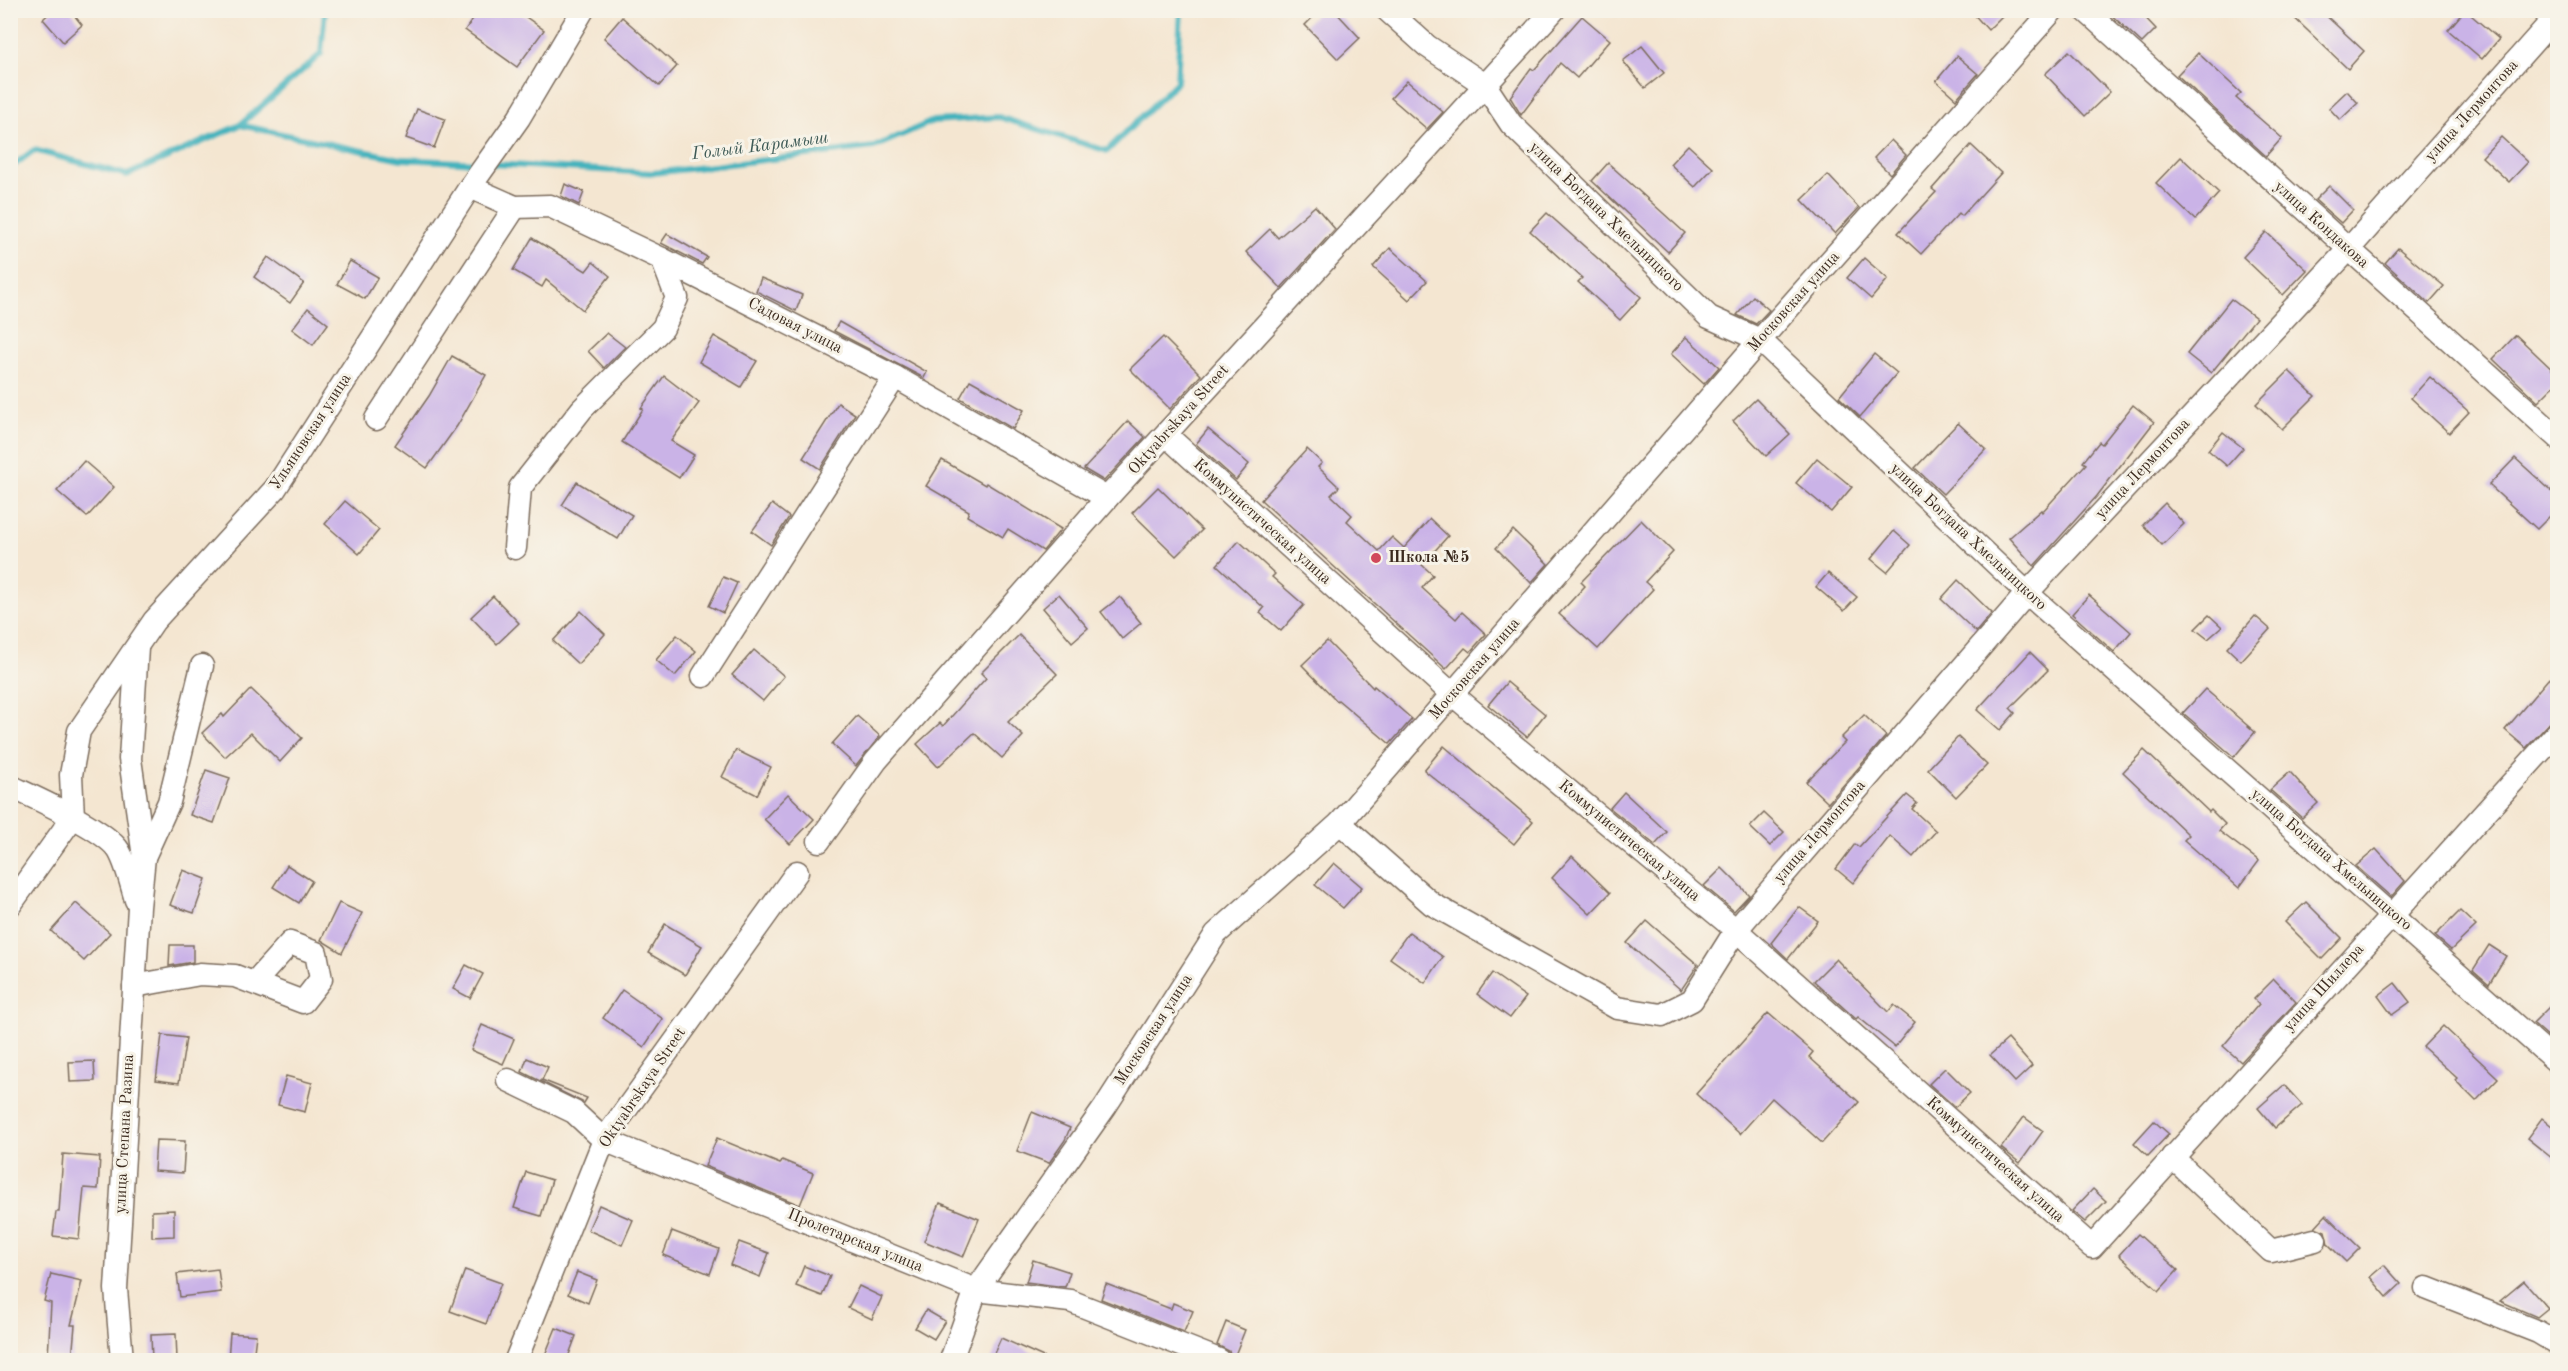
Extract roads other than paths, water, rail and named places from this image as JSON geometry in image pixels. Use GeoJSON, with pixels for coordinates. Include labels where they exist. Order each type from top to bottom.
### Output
{"type":"FeatureCollection","features":[{"type":"Feature","properties":{"kind":"street","name":"Ульяновская улица"},"geometry":{"type":"LineString","coordinates":[[73,817],[70,775],[79,731],[153,621],[275,489],[470,187],[519,118],[584,10]]}},
{"type":"Feature","properties":{"kind":"street","name":"улица Богдана Хмельницкого"},"geometry":{"type":"LineString","coordinates":[[1387,10],[1427,46],[1485,85],[1511,124],[1709,317],[1760,340],[2027,593],[2558,1063]]}},
{"type":"Feature","properties":{"kind":"street","name":"Oktyabrskaya Street"},"geometry":{"type":"LineString","coordinates":[[819,840],[876,760],[1107,498],[1554,10]]}},
{"type":"Feature","properties":{"kind":"street","name":"Московская улица"},"geometry":{"type":"LineString","coordinates":[[951,1360],[976,1290],[1105,1107],[1216,934],[1340,823],[1760,340],[2053,10]]}},
{"type":"Feature","properties":{"kind":"street","name":"улица Кондакова"},"geometry":{"type":"LineString","coordinates":[[2085,10],[2558,438]]}},
{"type":"Feature","properties":{"kind":"street","name":"улица Лермонтова"},"geometry":{"type":"LineString","coordinates":[[1340,823],[1432,904],[1617,1008],[1662,1015],[1692,1000],[1736,930],[2027,593],[2348,250],[2558,14]]}},
{"type":"Feature","properties":{"kind":"street","name":"Садовая улица"},"geometry":{"type":"LineString","coordinates":[[470,187],[515,207],[549,207],[662,259],[895,377],[1107,498]]}},
{"type":"Feature","properties":{"kind":"street"},"geometry":{"type":"LineString","coordinates":[[376,419],[515,207]]}},
{"type":"Feature","properties":{"kind":"street"},"geometry":{"type":"LineString","coordinates":[[515,548],[520,488],[582,409],[663,328],[677,298],[662,259]]}},
{"type":"Feature","properties":{"kind":"street"},"geometry":{"type":"LineString","coordinates":[[703,676],[895,377]]}},
{"type":"Feature","properties":{"kind":"street","name":"Коммунистическая улица"},"geometry":{"type":"LineString","coordinates":[[1166,435],[1453,695],[1736,930],[2092,1246]]}},
{"type":"Feature","properties":{"kind":"street"},"geometry":{"type":"LineString","coordinates":[[137,647],[130,759],[144,857]]}},
{"type":"Feature","properties":{"kind":"street"},"geometry":{"type":"LineString","coordinates":[[144,857],[169,802],[202,666]]}},
{"type":"Feature","properties":{"kind":"street","name":"улица Шиллера"},"geometry":{"type":"LineString","coordinates":[[2092,1246],[2391,913],[2558,732]]}},
{"type":"Feature","properties":{"kind":"street"},"geometry":{"type":"LineString","coordinates":[[10,786],[73,817],[96,831],[118,849],[139,907]]}},
{"type":"Feature","properties":{"kind":"street"},"geometry":{"type":"LineString","coordinates":[[10,905],[73,817]]}},
{"type":"Feature","properties":{"kind":"street","name":"улица Степана Разина"},"geometry":{"type":"LineString","coordinates":[[122,1360],[116,1289],[144,857]]}},
{"type":"Feature","properties":{"kind":"street","name":"Oktyabrskaya Street"},"geometry":{"type":"LineString","coordinates":[[516,1360],[604,1140],[797,872]]}},
{"type":"Feature","properties":{"kind":"street"},"geometry":{"type":"LineString","coordinates":[[134,986],[200,974],[235,976],[254,983]]}},
{"type":"Feature","properties":{"kind":"street","name":"Пролетарская улица"},"geometry":{"type":"LineString","coordinates":[[508,1080],[574,1112],[604,1140],[976,1290],[1070,1301],[1219,1360]]}},
{"type":"Feature","properties":{"kind":"street"},"geometry":{"type":"LineString","coordinates":[[2172,1157],[2271,1251],[2315,1240]]}},
{"type":"Feature","properties":{"kind":"street"},"geometry":{"type":"LineString","coordinates":[[2426,1288],[2538,1332],[2558,1344]]}},
{"type":"Feature","properties":{"kind":"waterway","name":"Голый Карамыш"},"geometry":{"type":"LineString","coordinates":[[10,168],[34,150],[127,175],[240,125],[321,54],[325,10]]}},
{"type":"Feature","properties":{"kind":"waterway","name":"Голый Карамыш"},"geometry":{"type":"LineString","coordinates":[[492,164],[653,173],[874,147],[933,121],[999,117],[1107,151],[1177,82],[1181,10]]}},
{"type":"Feature","properties":{"kind":"waterway","name":"Голый Карамыш"},"geometry":{"type":"LineString","coordinates":[[240,125],[401,159],[479,163]]}},
{"type":"Feature","properties":{"kind":"place","name":"Школа №5"},"geometry":{"type":"Point","coordinates":[1376,558]}}]}
